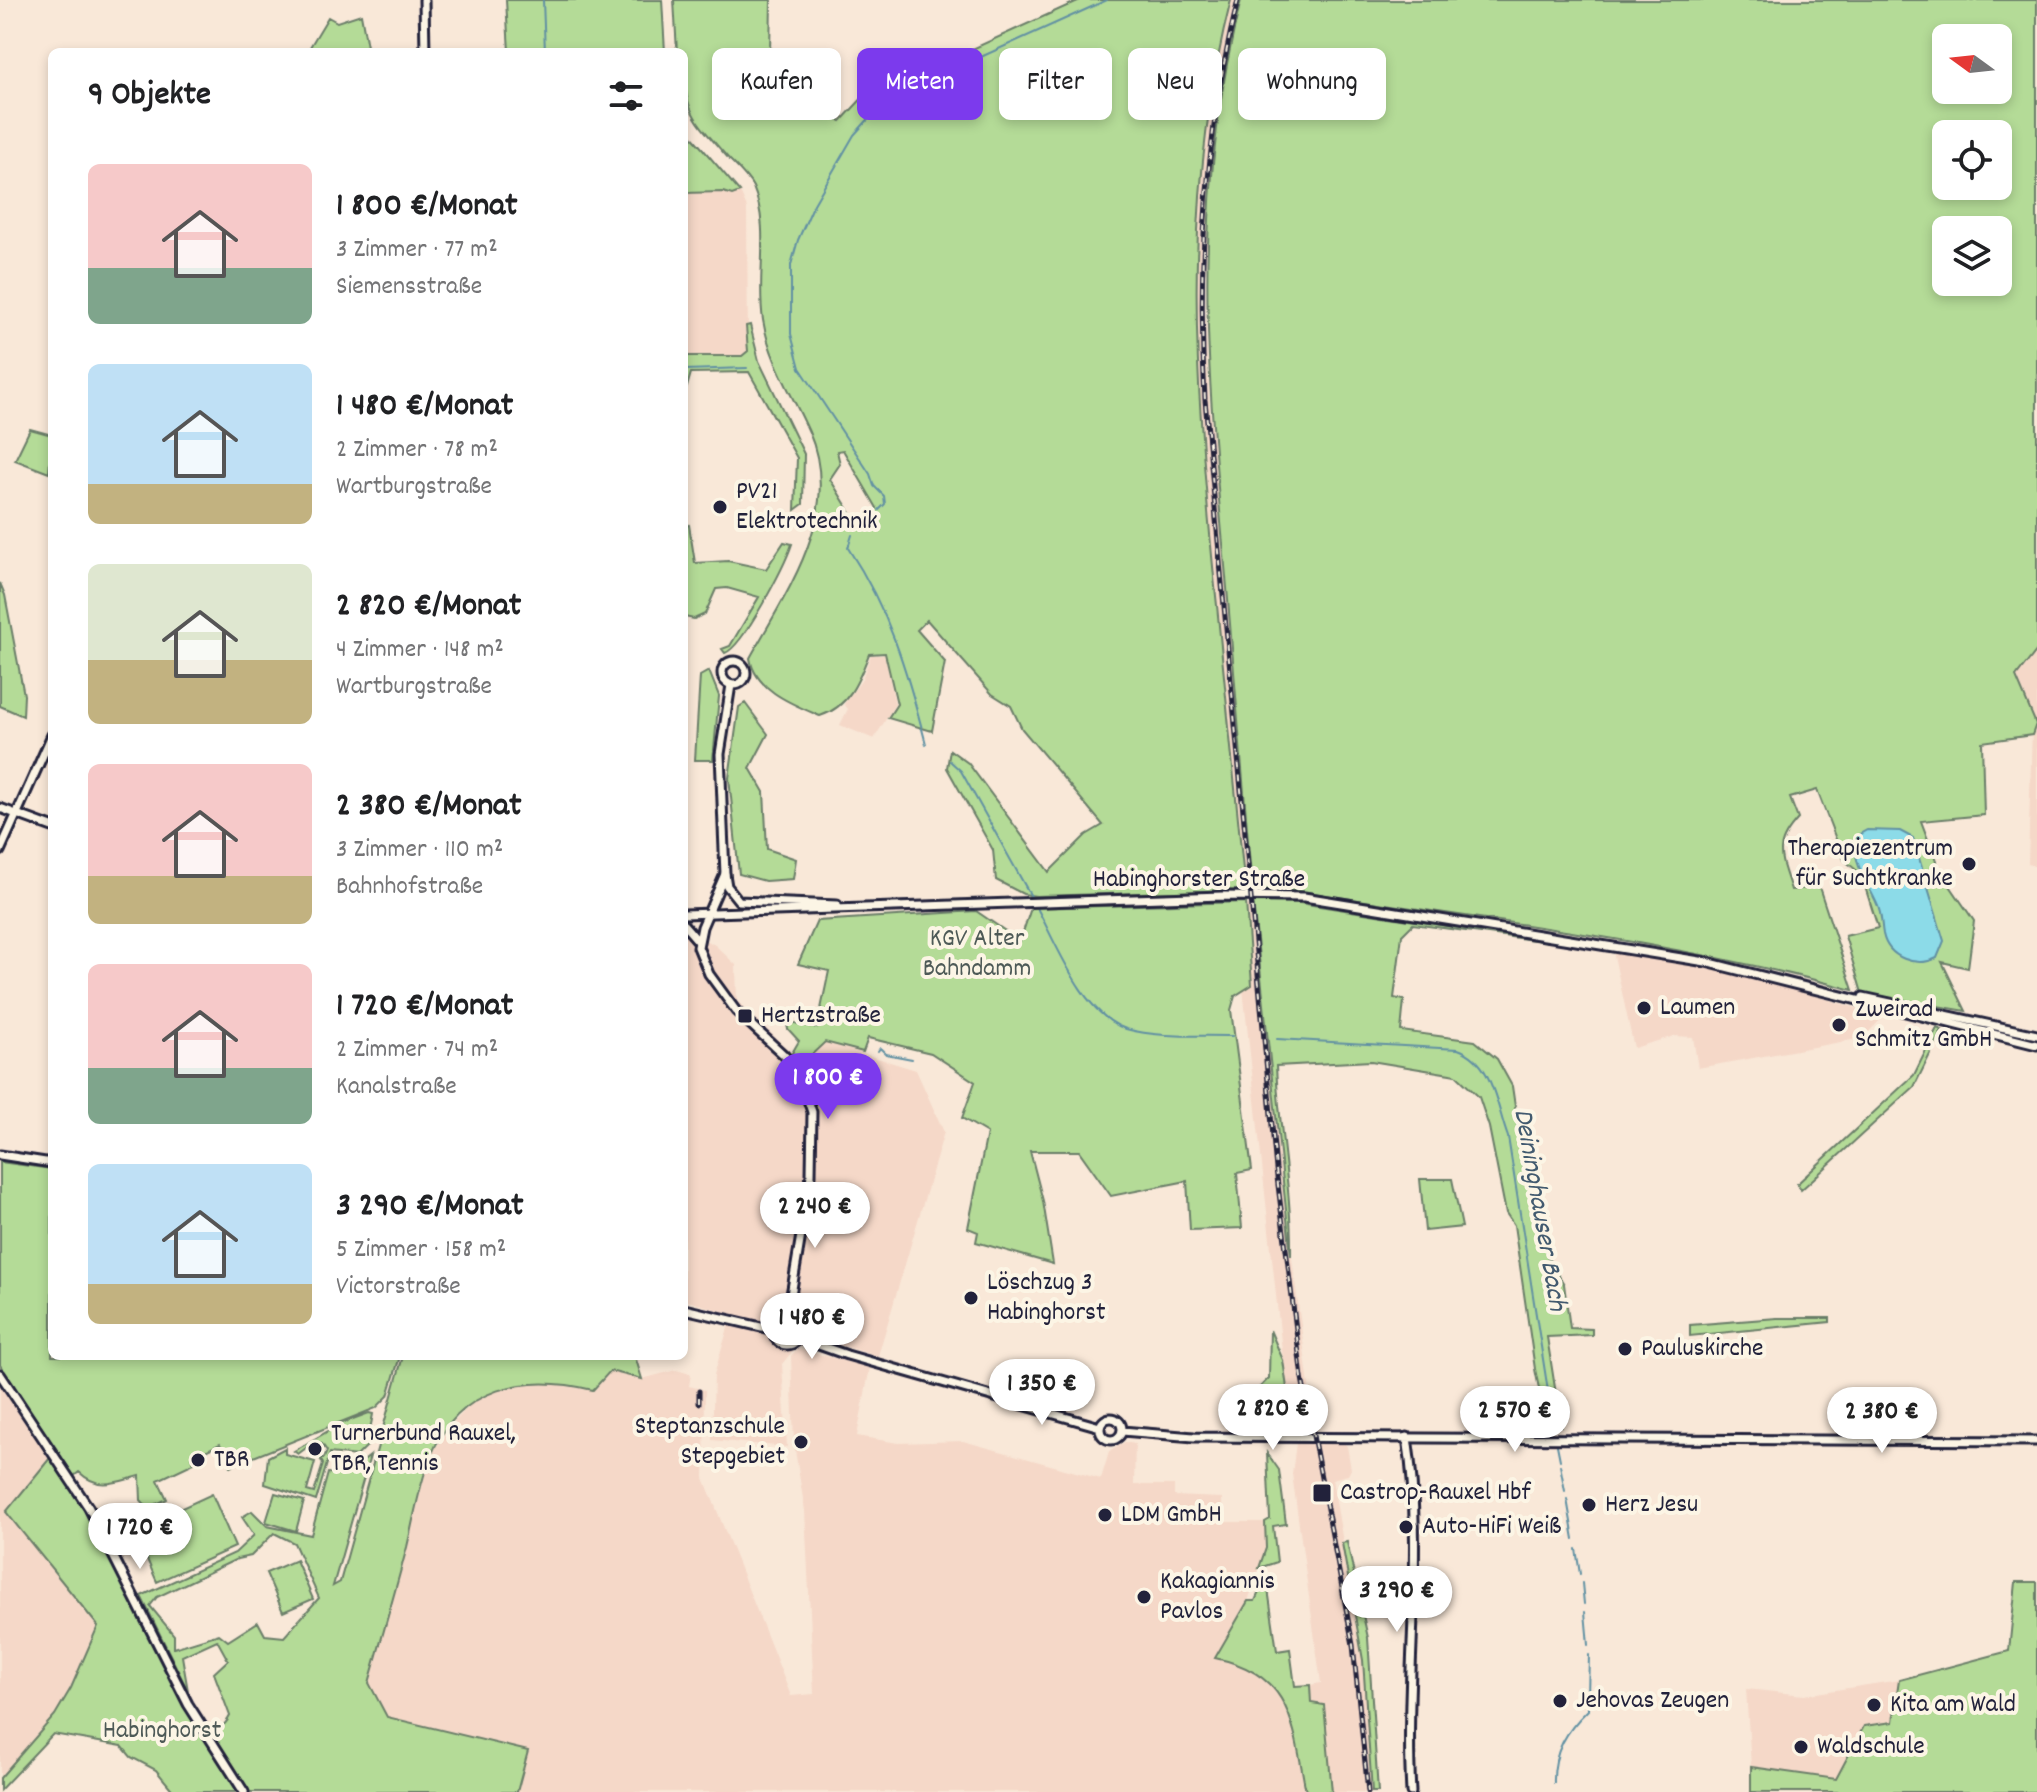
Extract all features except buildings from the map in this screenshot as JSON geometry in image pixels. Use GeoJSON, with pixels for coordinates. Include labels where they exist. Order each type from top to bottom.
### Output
{"type":"FeatureCollection","features":[{"type":"Feature","properties":{"kind":"main road"},"geometry":{"type":"LineString","coordinates":[[424,0],[425,48]]}},
{"type":"Feature","properties":{"kind":"main road"},"geometry":{"type":"LineString","coordinates":[[731,685],[720,754],[727,886],[739,901],[786,901],[863,908]]}},
{"type":"Feature","properties":{"kind":"main road"},"geometry":{"type":"LineString","coordinates":[[0,851],[48,744]]}},
{"type":"Feature","properties":{"kind":"main road"},"geometry":{"type":"LineString","coordinates":[[0,808],[48,826]]}},
{"type":"Feature","properties":{"kind":"main road"},"geometry":{"type":"LineString","coordinates":[[698,941],[725,874]]}},
{"type":"Feature","properties":{"kind":"main road","name":"Habinghorster Straße"},"geometry":{"type":"LineString","coordinates":[[688,914],[1267,895],[1304,897],[1670,955],[1919,1010],[1958,1015],[2037,1035]]}},
{"type":"Feature","properties":{"kind":"main road"},"geometry":{"type":"LineString","coordinates":[[688,930],[698,941],[704,965],[736,1011],[784,1055],[799,1074],[812,1112],[811,1175],[787,1319]]}},
{"type":"Feature","properties":{"kind":"main road","name":"Habinghorster Straße"},"geometry":{"type":"LineString","coordinates":[[1802,985],[1898,1012],[2037,1045]]}},
{"type":"Feature","properties":{"kind":"main road"},"geometry":{"type":"LineString","coordinates":[[1898,1012],[1919,1010]]}},
{"type":"Feature","properties":{"kind":"main road"},"geometry":{"type":"LineString","coordinates":[[0,1155],[48,1162]]}},
{"type":"Feature","properties":{"kind":"main road"},"geometry":{"type":"LineString","coordinates":[[688,1310],[774,1330]]}},
{"type":"Feature","properties":{"kind":"main road"},"geometry":{"type":"LineString","coordinates":[[787,1319],[774,1330],[776,1340],[785,1345],[799,1338],[847,1355],[1100,1427]]}},
{"type":"Feature","properties":{"kind":"main road"},"geometry":{"type":"LineString","coordinates":[[787,1319],[798,1325],[799,1338]]}},
{"type":"Feature","properties":{"kind":"main road"},"geometry":{"type":"LineString","coordinates":[[0,1374],[89,1508],[188,1704],[244,1792]]}},
{"type":"Feature","properties":{"kind":"main road"},"geometry":{"type":"LineString","coordinates":[[1112,1417],[1121,1423],[1122,1431],[1118,1438],[1110,1440],[1103,1437],[1100,1427],[1105,1419],[1112,1417]]}},
{"type":"Feature","properties":{"kind":"main road"},"geometry":{"type":"LineString","coordinates":[[1122,1431],[1174,1437],[2037,1441]]}},
{"type":"Feature","properties":{"kind":"main road"},"geometry":{"type":"LineString","coordinates":[[1407,1437],[1413,1480],[1411,1792]]}},
{"type":"Feature","properties":{"kind":"shaded area"},"geometry":{"type":"Polygon","coordinates":[[[1231,0],[1241,0],[1222,103],[1222,48],[1231,0]]]}},
{"type":"Feature","properties":{"kind":"shaded area"},"geometry":{"type":"Polygon","coordinates":[[[1207,120],[1219,120],[1214,147],[1204,293],[1209,399],[1253,870],[1252,885],[1244,886],[1198,402],[1194,296],[1207,120]]]}},
{"type":"Feature","properties":{"kind":"shaded area"},"geometry":{"type":"Polygon","coordinates":[[[723,192],[732,195],[740,192],[747,208],[748,351],[742,356],[688,356],[688,193],[723,192]]]}},
{"type":"Feature","properties":{"kind":"shaded area"},"geometry":{"type":"Polygon","coordinates":[[[2037,650],[2037,867],[2028,864],[2032,727],[2016,677],[2037,650]]]}},
{"type":"Feature","properties":{"kind":"shaded area"},"geometry":{"type":"Polygon","coordinates":[[[871,655],[885,655],[895,704],[874,739],[840,725],[848,709],[844,704],[861,681],[871,655]]]}},
{"type":"Feature","properties":{"kind":"shaded area"},"geometry":{"type":"Polygon","coordinates":[[[1254,905],[1281,1176],[1315,1431],[1295,1431],[1283,1360],[1243,989],[1252,984],[1246,906],[1254,905]]]}},
{"type":"Feature","properties":{"kind":"shaded area"},"geometry":{"type":"Polygon","coordinates":[[[688,932],[715,945],[736,965],[737,1001],[799,1060],[811,1056],[825,1042],[916,1070],[944,1132],[878,1356],[832,1343],[809,1331],[782,1364],[787,1447],[712,1440],[714,1375],[732,1314],[688,1301],[688,932]]]}},
{"type":"Feature","properties":{"kind":"shaded area"},"geometry":{"type":"Polygon","coordinates":[[[1613,951],[1736,973],[1884,1016],[1863,1038],[1698,1068],[1693,1037],[1674,1036],[1634,1048],[1613,951]]]}},
{"type":"Feature","properties":{"kind":"shaded area"},"geometry":{"type":"Polygon","coordinates":[[[797,1349],[870,1367],[857,1436],[898,1443],[963,1441],[1101,1479],[1109,1452],[1125,1442],[1135,1444],[1134,1485],[1174,1485],[1174,1496],[1222,1498],[1222,1522],[1265,1522],[1266,1548],[1248,1601],[1216,1657],[1244,1664],[1275,1685],[1293,1728],[1306,1792],[517,1792],[527,1751],[387,1717],[369,1683],[430,1456],[452,1424],[471,1404],[495,1391],[537,1381],[593,1390],[610,1371],[642,1379],[676,1370],[691,1374],[689,1386],[705,1390],[704,1478],[791,1696],[814,1694],[805,1511],[794,1444],[791,1356],[797,1349]]]}},
{"type":"Feature","properties":{"kind":"shaded area"},"geometry":{"type":"Polygon","coordinates":[[[0,1380],[50,1458],[6,1512],[99,1626],[72,1688],[55,1715],[0,1778],[0,1380]]]}},
{"type":"Feature","properties":{"kind":"shaded area"},"geometry":{"type":"Polygon","coordinates":[[[1296,1443],[1343,1443],[1347,1446],[1351,1469],[1348,1475],[1332,1479],[1363,1656],[1372,1792],[1332,1792],[1324,1706],[1311,1704],[1310,1685],[1321,1683],[1292,1474],[1296,1443]]]}},
{"type":"Feature","properties":{"kind":"shaded area","name":"Waldschule"},"geometry":{"type":"Polygon","coordinates":[[[1899,1680],[1893,1722],[1864,1726],[1836,1780],[1751,1767],[1746,1689],[1804,1695],[1899,1680]]]}},
{"type":"Feature","properties":{"kind":"green space"},"geometry":{"type":"Polygon","coordinates":[[[506,0],[662,0],[665,48],[509,48],[506,0]]]}},
{"type":"Feature","properties":{"kind":"green space"},"geometry":{"type":"Polygon","coordinates":[[[674,0],[771,0],[770,48],[712,48],[712,120],[841,121],[857,104],[857,120],[983,120],[983,48],[975,48],[1080,0],[1231,0],[1220,48],[1128,48],[1128,120],[1208,120],[1199,216],[1198,359],[1207,503],[1245,890],[1036,896],[1023,894],[996,880],[993,850],[947,768],[950,750],[968,763],[1049,872],[1086,835],[1103,825],[1022,729],[1011,706],[992,694],[927,620],[917,630],[945,662],[932,731],[888,718],[897,704],[885,653],[869,654],[857,683],[846,699],[820,716],[776,694],[759,679],[750,658],[780,606],[806,550],[820,492],[818,462],[809,432],[776,364],[766,335],[761,303],[761,219],[753,187],[698,121],[688,100],[688,48],[677,48],[674,0]],[[843,450],[837,451],[840,464],[830,479],[857,523],[877,508],[843,450]]]}},
{"type":"Feature","properties":{"kind":"green space"},"geometry":{"type":"Polygon","coordinates":[[[1241,0],[2037,0],[2037,650],[2016,677],[2036,724],[2032,735],[1982,742],[1984,815],[1921,821],[1940,871],[1974,921],[1968,968],[1942,962],[1966,1011],[1862,993],[1845,936],[1878,928],[1861,874],[1844,860],[1817,790],[1790,798],[1798,819],[1785,837],[1782,860],[1791,890],[1819,887],[1853,990],[1650,945],[1306,892],[1252,889],[1209,365],[1209,222],[1214,150],[1218,120],[1222,120],[1222,96],[1241,0]]]}},
{"type":"Feature","properties":{"kind":"green space"},"geometry":{"type":"Polygon","coordinates":[[[361,14],[367,48],[309,48],[328,17],[337,22],[361,14]]]}},
{"type":"Feature","properties":{"kind":"green space"},"geometry":{"type":"Polygon","coordinates":[[[688,132],[740,192],[732,195],[723,192],[688,193],[688,132]]]}},
{"type":"Feature","properties":{"kind":"green space"},"geometry":{"type":"Polygon","coordinates":[[[750,325],[759,361],[804,454],[803,504],[795,510],[797,458],[749,372],[691,373],[688,384],[688,356],[742,356],[748,351],[746,326],[750,325]]]}},
{"type":"Feature","properties":{"kind":"green space"},"geometry":{"type":"Polygon","coordinates":[[[30,429],[48,434],[48,473],[15,460],[30,429]]]}},
{"type":"Feature","properties":{"kind":"green space"},"geometry":{"type":"Polygon","coordinates":[[[688,525],[695,563],[728,561],[766,569],[784,542],[792,544],[752,621],[725,653],[722,649],[730,646],[759,597],[727,588],[716,589],[705,614],[694,619],[688,618],[688,525]]]}},
{"type":"Feature","properties":{"kind":"green space"},"geometry":{"type":"Polygon","coordinates":[[[0,583],[24,695],[23,716],[0,706],[0,583]]]}},
{"type":"Feature","properties":{"kind":"green space"},"geometry":{"type":"Polygon","coordinates":[[[709,671],[719,696],[713,760],[695,760],[700,676],[709,671]]]}},
{"type":"Feature","properties":{"kind":"green space"},"geometry":{"type":"Polygon","coordinates":[[[745,703],[768,734],[750,768],[764,792],[767,849],[796,859],[793,879],[765,881],[739,874],[729,778],[739,707],[745,703]]]}},
{"type":"Feature","properties":{"kind":"green space","name":"KGV Alter Bahndamm"},"geometry":{"type":"Polygon","coordinates":[[[1246,902],[1252,985],[1235,996],[1231,1010],[1252,1170],[1237,1173],[1242,1228],[1190,1230],[1187,1181],[1111,1196],[1079,1151],[1030,1151],[1043,1201],[1053,1264],[976,1242],[978,1232],[968,1228],[987,1133],[962,1118],[975,1082],[931,1053],[868,1038],[863,1052],[825,1042],[806,1060],[799,1060],[792,1053],[799,1041],[788,1029],[786,1021],[817,1028],[829,971],[798,964],[817,921],[976,911],[1020,941],[1031,908],[1246,902]]]}},
{"type":"Feature","properties":{"kind":"green space"},"geometry":{"type":"Polygon","coordinates":[[[1253,902],[1300,903],[1549,942],[1413,924],[1402,935],[1394,998],[1404,1000],[1401,1031],[1475,1041],[1497,1059],[1512,1086],[1525,1174],[1548,1258],[1564,1284],[1570,1328],[1592,1329],[1592,1335],[1547,1337],[1561,1426],[1547,1428],[1514,1225],[1506,1213],[1489,1127],[1479,1097],[1456,1075],[1371,1061],[1276,1066],[1290,1209],[1291,1256],[1253,902]]]}},
{"type":"Feature","properties":{"kind":"green space"},"geometry":{"type":"Polygon","coordinates":[[[1937,1028],[1942,1030],[1914,1087],[1801,1190],[1797,1184],[1914,1075],[1937,1028]]]}},
{"type":"Feature","properties":{"kind":"green space"},"geometry":{"type":"Polygon","coordinates":[[[0,1162],[48,1168],[48,1360],[399,1360],[388,1396],[376,1408],[231,1466],[220,1444],[192,1457],[194,1463],[158,1480],[167,1499],[148,1508],[141,1500],[140,1476],[101,1483],[79,1472],[74,1476],[0,1365],[0,1162]]]}},
{"type":"Feature","properties":{"kind":"green space"},"geometry":{"type":"Polygon","coordinates":[[[1420,1179],[1452,1179],[1462,1227],[1425,1231],[1420,1179]]]}},
{"type":"Feature","properties":{"kind":"green space"},"geometry":{"type":"Polygon","coordinates":[[[1777,1318],[1830,1318],[1830,1322],[1690,1336],[1690,1325],[1777,1318]]]}},
{"type":"Feature","properties":{"kind":"green space"},"geometry":{"type":"Polygon","coordinates":[[[1270,1330],[1283,1360],[1288,1395],[1249,1398],[1269,1378],[1270,1330]]]}},
{"type":"Feature","properties":{"kind":"green space","name":"Habinghorst"},"geometry":{"type":"Polygon","coordinates":[[[402,1360],[636,1360],[642,1379],[610,1371],[593,1390],[568,1385],[520,1385],[477,1400],[458,1414],[443,1433],[423,1479],[369,1683],[387,1717],[528,1751],[517,1792],[174,1792],[156,1770],[131,1757],[122,1746],[53,1734],[0,1790],[0,1778],[55,1715],[71,1688],[98,1626],[6,1512],[50,1458],[90,1517],[190,1716],[202,1733],[219,1729],[230,1716],[214,1673],[228,1660],[217,1640],[182,1656],[188,1691],[141,1596],[235,1553],[254,1535],[242,1517],[252,1511],[267,1526],[311,1535],[328,1473],[346,1475],[370,1456],[333,1586],[340,1582],[402,1360]],[[274,1533],[251,1556],[237,1559],[157,1597],[150,1606],[174,1635],[174,1648],[219,1634],[228,1641],[258,1622],[265,1635],[284,1637],[319,1598],[294,1543],[274,1533]]]}},
{"type":"Feature","properties":{"kind":"green space"},"geometry":{"type":"Polygon","coordinates":[[[373,1414],[367,1446],[357,1456],[330,1453],[316,1501],[265,1484],[268,1457],[285,1448],[285,1454],[315,1462],[307,1491],[314,1493],[323,1464],[320,1458],[324,1458],[327,1451],[322,1444],[314,1442],[298,1454],[294,1451],[342,1423],[373,1414]]]}},
{"type":"Feature","properties":{"kind":"green space"},"geometry":{"type":"Polygon","coordinates":[[[1267,1453],[1279,1470],[1286,1524],[1273,1526],[1277,1562],[1259,1568],[1266,1548],[1265,1522],[1270,1519],[1267,1453]]]}},
{"type":"Feature","properties":{"kind":"green space"},"geometry":{"type":"Polygon","coordinates":[[[275,1493],[304,1501],[296,1531],[266,1522],[275,1493]]]}},
{"type":"Feature","properties":{"kind":"green space"},"geometry":{"type":"Polygon","coordinates":[[[212,1494],[235,1547],[157,1582],[134,1530],[212,1494]]]}},
{"type":"Feature","properties":{"kind":"green space"},"geometry":{"type":"Polygon","coordinates":[[[1347,1542],[1368,1638],[1378,1792],[1372,1792],[1363,1660],[1342,1543],[1347,1542]]]}},
{"type":"Feature","properties":{"kind":"green space"},"geometry":{"type":"Polygon","coordinates":[[[296,1560],[313,1599],[283,1612],[266,1573],[296,1560]]]}},
{"type":"Feature","properties":{"kind":"green space"},"geometry":{"type":"Polygon","coordinates":[[[2016,1582],[2037,1582],[2037,1792],[1751,1792],[1751,1767],[1836,1779],[1864,1726],[1893,1722],[1899,1680],[2009,1651],[2016,1582]]]}},
{"type":"Feature","properties":{"kind":"green space"},"geometry":{"type":"Polygon","coordinates":[[[1268,1589],[1277,1651],[1290,1649],[1295,1686],[1310,1685],[1311,1703],[1324,1705],[1332,1792],[1306,1792],[1292,1724],[1275,1690],[1260,1676],[1215,1658],[1248,1601],[1255,1601],[1260,1590],[1268,1589]]]}},
{"type":"Feature","properties":{"kind":"water"},"geometry":{"type":"Polygon","coordinates":[[[1867,830],[1900,831],[1913,838],[1944,941],[1937,958],[1920,962],[1904,959],[1886,942],[1879,908],[1857,862],[1858,835],[1867,830]]]}},
{"type":"Feature","properties":{"kind":"waterway"},"geometry":{"type":"LineString","coordinates":[[543,0],[545,48]]}},
{"type":"Feature","properties":{"kind":"waterway","name":"Deininghauser Bach"},"geometry":{"type":"LineString","coordinates":[[879,510],[885,504],[884,496],[874,486],[870,474],[800,368],[791,334],[791,265],[814,204],[854,135],[875,112],[899,94],[1107,0]]}},
{"type":"Feature","properties":{"kind":"waterway"},"geometry":{"type":"LineString","coordinates":[[688,370],[747,368]]}},
{"type":"Feature","properties":{"kind":"waterway","name":"Deininghauser Bach"},"geometry":{"type":"LineString","coordinates":[[852,535],[848,548],[875,595],[896,643],[926,744]]}},
{"type":"Feature","properties":{"kind":"waterway","name":"Deininghauser Bach"},"geometry":{"type":"LineString","coordinates":[[950,761],[961,771],[1033,900]]}},
{"type":"Feature","properties":{"kind":"waterway","name":"Deininghauser Bach"},"geometry":{"type":"LineString","coordinates":[[1036,906],[1072,976],[1084,994],[1111,1021],[1126,1029],[1151,1034],[1232,1036]]}},
{"type":"Feature","properties":{"kind":"waterway","name":"Deininghauser Bach"},"geometry":{"type":"LineString","coordinates":[[1277,1039],[1458,1049],[1479,1064],[1492,1086],[1508,1137],[1554,1429]]}},
{"type":"Feature","properties":{"kind":"waterway"},"geometry":{"type":"LineString","coordinates":[[878,1051],[880,1048],[886,1054],[912,1059]]}},
{"type":"Feature","properties":{"kind":"waterway","name":"Deininghauser Bach"},"geometry":{"type":"LineString","coordinates":[[1557,1445],[1560,1460]]}},
{"type":"Feature","properties":{"kind":"waterway","name":"Deininghauser Bach"},"geometry":{"type":"LineString","coordinates":[[1560,1465],[1565,1491]]}},
{"type":"Feature","properties":{"kind":"waterway","name":"Deininghauser Bach"},"geometry":{"type":"LineString","coordinates":[[1567,1499],[1574,1539]]}},
{"type":"Feature","properties":{"kind":"waterway","name":"Deininghauser Bach"},"geometry":{"type":"LineString","coordinates":[[1576,1549],[1580,1574]]}},
{"type":"Feature","properties":{"kind":"waterway","name":"Deininghauser Bach"},"geometry":{"type":"LineString","coordinates":[[1582,1583],[1584,1604]]}},
{"type":"Feature","properties":{"kind":"waterway","name":"Deininghauser Bach"},"geometry":{"type":"LineString","coordinates":[[1585,1612],[1588,1645]]}},
{"type":"Feature","properties":{"kind":"waterway","name":"Deininghauser Bach"},"geometry":{"type":"LineString","coordinates":[[1588,1696],[1589,1655]]}},
{"type":"Feature","properties":{"kind":"waterway","name":"Deininghauser Bach"},"geometry":{"type":"LineString","coordinates":[[1554,1783],[1559,1752],[1567,1734],[1588,1710],[1588,1702]]}},
{"type":"Feature","properties":{"kind":"railway"},"geometry":{"type":"LineString","coordinates":[[1238,0],[1218,99],[1206,198],[1202,299],[1205,400],[1276,1169],[1302,1378],[1353,1645],[1368,1792]]}},
{"type":"Feature","properties":{"kind":"railway"},"geometry":{"type":"LineString","coordinates":[[699,1391],[699,1403]]}},
{"type":"Feature","properties":{"kind":"place","name":"PV21 Elektrotechnik"},"geometry":{"type":"Point","coordinates":[720,507]}},
{"type":"Feature","properties":{"kind":"place","name":"Therapiezentrum für Suchtkranke"},"geometry":{"type":"Point","coordinates":[1969,864]}},
{"type":"Feature","properties":{"kind":"place","name":"Laumen"},"geometry":{"type":"Point","coordinates":[1644,1008]}},
{"type":"Feature","properties":{"kind":"place","name":"Hertzstraße"},"geometry":{"type":"Point","coordinates":[745,1016]}},
{"type":"Feature","properties":{"kind":"place","name":"Zweirad Schmitz GmbH"},"geometry":{"type":"Point","coordinates":[1839,1025]}},
{"type":"Feature","properties":{"kind":"place","name":"Löschzug 3 Habinghorst"},"geometry":{"type":"Point","coordinates":[971,1298]}},
{"type":"Feature","properties":{"kind":"place","name":"Pauluskirche"},"geometry":{"type":"Point","coordinates":[1625,1349]}},
{"type":"Feature","properties":{"kind":"place","name":"Steptanzschule Stepgebiet"},"geometry":{"type":"Point","coordinates":[801,1442]}},
{"type":"Feature","properties":{"kind":"place","name":"Turnerbund Rauxel, TBR, Tennis"},"geometry":{"type":"Point","coordinates":[315,1449]}},
{"type":"Feature","properties":{"kind":"place","name":"TBR"},"geometry":{"type":"Point","coordinates":[198,1460]}},
{"type":"Feature","properties":{"kind":"place","name":"Castrop-Rauxel Hbf"},"geometry":{"type":"Point","coordinates":[1322,1493]}},
{"type":"Feature","properties":{"kind":"place","name":"Herz Jesu"},"geometry":{"type":"Point","coordinates":[1589,1505]}},
{"type":"Feature","properties":{"kind":"place","name":"LDM GmbH"},"geometry":{"type":"Point","coordinates":[1105,1515]}},
{"type":"Feature","properties":{"kind":"place","name":"Auto-HiFi Weiß"},"geometry":{"type":"Point","coordinates":[1406,1527]}},
{"type":"Feature","properties":{"kind":"place","name":"Kakagiannis Pavlos"},"geometry":{"type":"Point","coordinates":[1144,1597]}},
{"type":"Feature","properties":{"kind":"place","name":"Jehovas Zeugen"},"geometry":{"type":"Point","coordinates":[1560,1701]}},
{"type":"Feature","properties":{"kind":"place","name":"Kita am Wald"},"geometry":{"type":"Point","coordinates":[1874,1705]}},
{"type":"Feature","properties":{"kind":"place","name":"Waldschule"},"geometry":{"type":"Point","coordinates":[1801,1747]}}]}
